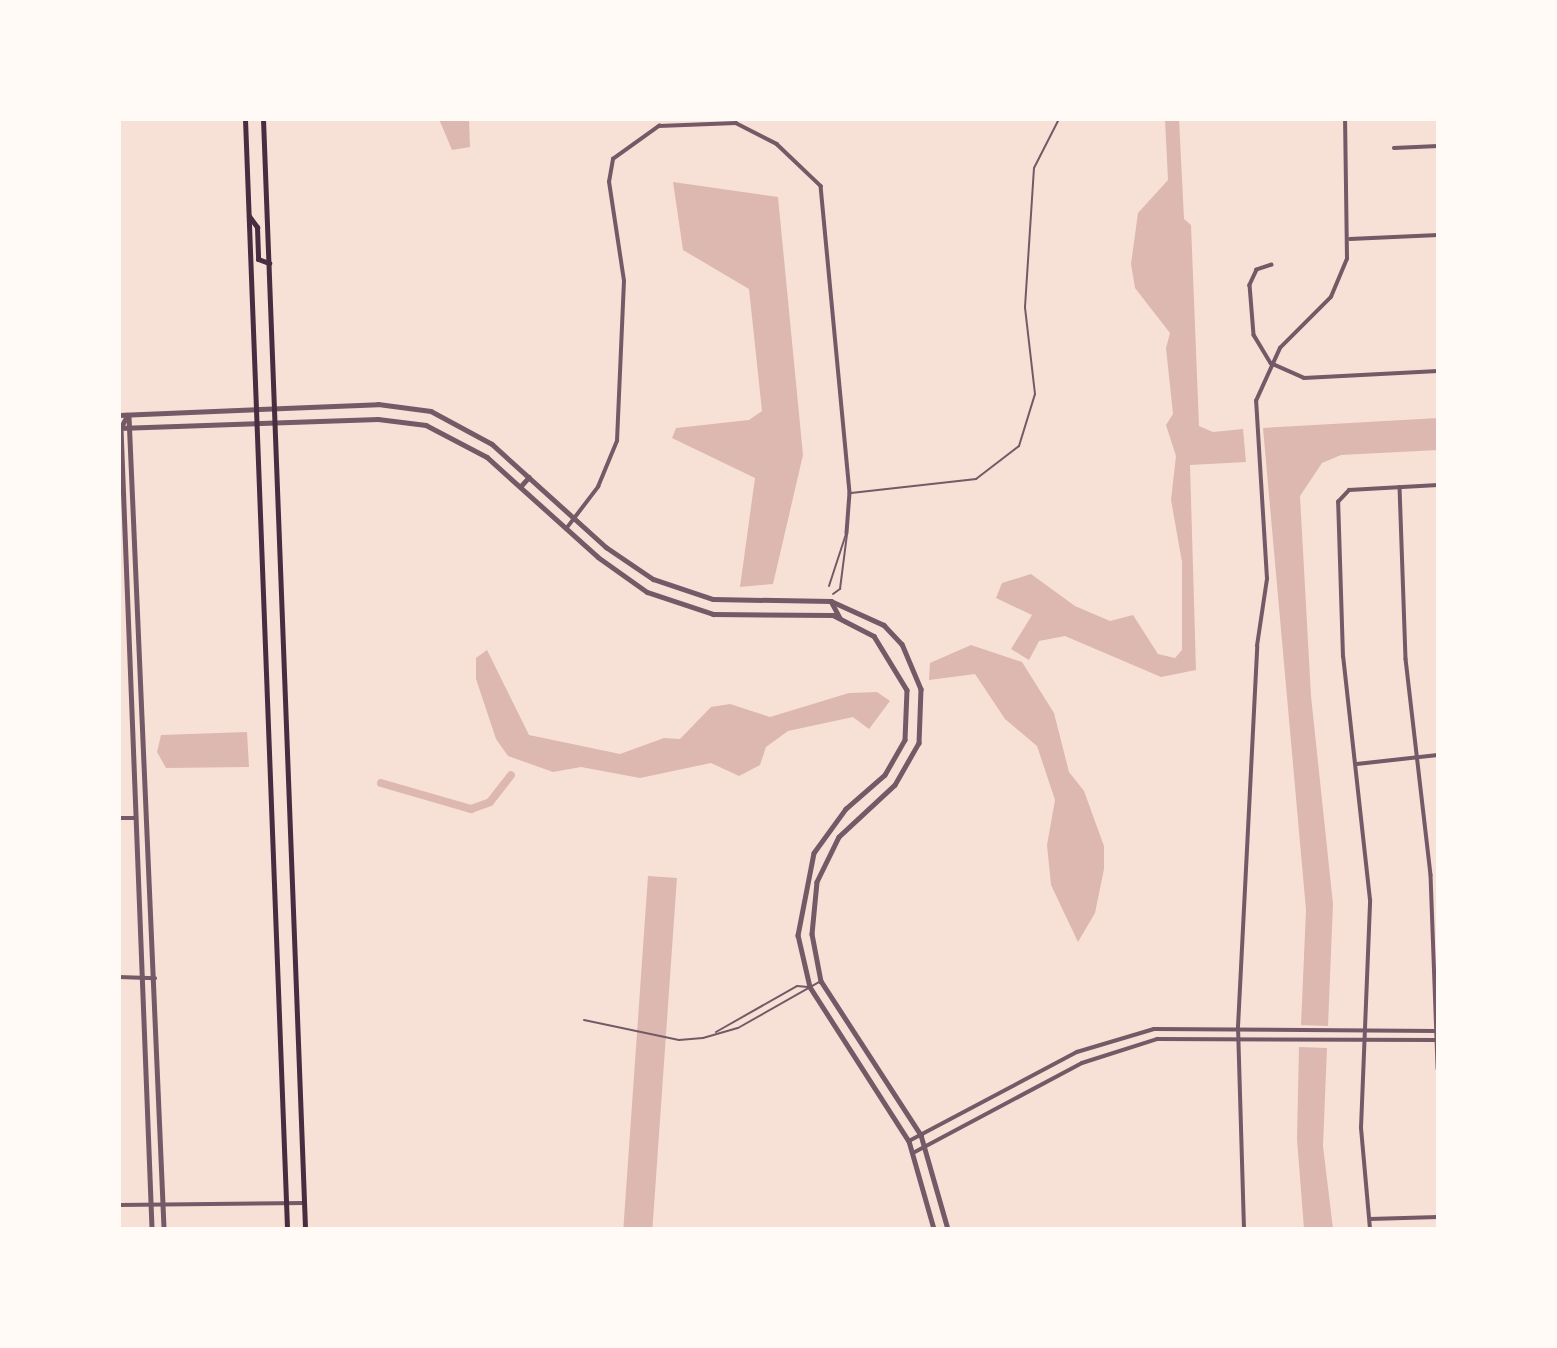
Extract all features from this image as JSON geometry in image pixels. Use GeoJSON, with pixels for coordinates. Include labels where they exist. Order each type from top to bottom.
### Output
{"type":"FeatureCollection","features":[{"type":"Feature","properties":{"kind":"main road"},"geometry":{"type":"LineString","coordinates":[[245,119],[287,1229]]}},
{"type":"Feature","properties":{"kind":"main road"},"geometry":{"type":"LineString","coordinates":[[263,119],[305,1229]]}},
{"type":"Feature","properties":{"kind":"main road"},"geometry":{"type":"LineString","coordinates":[[249,216],[257,227],[258,259],[269,263]]}},
{"type":"Feature","properties":{"kind":"street"},"geometry":{"type":"LineString","coordinates":[[1244,1229],[1238,1027],[1257,646],[1267,579],[1256,401],[1271,363],[1331,297],[1350,239],[1345,119]]}},
{"type":"Feature","properties":{"kind":"street"},"geometry":{"type":"LineString","coordinates":[[566,529],[610,464],[621,414],[617,352],[624,281],[609,182],[613,159],[659,126],[736,123],[758,131],[812,174],[826,208],[850,493],[847,533]]}},
{"type":"Feature","properties":{"kind":"street"},"geometry":{"type":"LineString","coordinates":[[1394,148],[1438,146]]}},
{"type":"Feature","properties":{"kind":"street"},"geometry":{"type":"LineString","coordinates":[[1350,239],[1438,235]]}},
{"type":"Feature","properties":{"kind":"street"},"geometry":{"type":"LineString","coordinates":[[1272,265],[1257,270],[1250,285],[1254,335],[1271,363],[1304,378],[1438,371]]}},
{"type":"Feature","properties":{"kind":"street"},"geometry":{"type":"LineString","coordinates":[[119,415],[378,404],[431,411],[474,431],[629,565],[679,590],[713,599],[831,601],[864,611],[902,644],[921,689],[923,716],[908,768],[854,818],[817,882],[812,934],[821,981],[921,1135],[948,1229]]}},
{"type":"Feature","properties":{"kind":"street"},"geometry":{"type":"LineString","coordinates":[[129,415],[134,427],[164,1229]]}},
{"type":"Feature","properties":{"kind":"street"},"geometry":{"type":"LineString","coordinates":[[129,415],[120,428],[152,1229]]}},
{"type":"Feature","properties":{"kind":"street"},"geometry":{"type":"LineString","coordinates":[[120,428],[379,418],[426,425],[469,444],[620,576],[675,604],[713,614],[841,618]]}},
{"type":"Feature","properties":{"kind":"street"},"geometry":{"type":"LineString","coordinates":[[520,487],[529,477]]}},
{"type":"Feature","properties":{"kind":"street"},"geometry":{"type":"LineString","coordinates":[[1370,1229],[1360,1128],[1370,900],[1343,657],[1341,494],[1438,485]]}},
{"type":"Feature","properties":{"kind":"street"},"geometry":{"type":"LineString","coordinates":[[1400,487],[1406,659],[1431,875],[1438,1069]]}},
{"type":"Feature","properties":{"kind":"street"},"geometry":{"type":"LineString","coordinates":[[831,601],[841,618],[888,650],[907,690],[909,716],[896,761],[829,828],[804,878],[798,934],[810,987],[909,1141],[934,1229]]}},
{"type":"Feature","properties":{"kind":"street"},"geometry":{"type":"LineString","coordinates":[[1356,764],[1438,755]]}},
{"type":"Feature","properties":{"kind":"street"},"geometry":{"type":"LineString","coordinates":[[119,818],[136,818]]}},
{"type":"Feature","properties":{"kind":"street"},"geometry":{"type":"LineString","coordinates":[[119,977],[155,978]]}},
{"type":"Feature","properties":{"kind":"street"},"geometry":{"type":"LineString","coordinates":[[909,1141],[1077,1052],[1122,1036],[1238,1027],[1365,1032],[1437,1031]]}},
{"type":"Feature","properties":{"kind":"street"},"geometry":{"type":"LineString","coordinates":[[913,1153],[1126,1046],[1238,1037],[1364,1043],[1437,1040]]}},
{"type":"Feature","properties":{"kind":"street"},"geometry":{"type":"LineString","coordinates":[[119,1205],[163,1208],[304,1203]]}},
{"type":"Feature","properties":{"kind":"street"},"geometry":{"type":"LineString","coordinates":[[1369,1219],[1438,1217]]}},
{"type":"Feature","properties":{"kind":"lane"},"geometry":{"type":"LineString","coordinates":[[850,493],[968,481],[994,470],[1019,446],[1035,394],[1026,307],[1034,168],[1059,119]]}},
{"type":"Feature","properties":{"kind":"lane"},"geometry":{"type":"LineString","coordinates":[[829,586],[847,533]]}},
{"type":"Feature","properties":{"kind":"lane"},"geometry":{"type":"LineString","coordinates":[[833,594],[840,589],[847,533]]}},
{"type":"Feature","properties":{"kind":"lane"},"geometry":{"type":"LineString","coordinates":[[584,1020],[670,1039],[716,1034],[755,1020],[821,981]]}},
{"type":"Feature","properties":{"kind":"lane"},"geometry":{"type":"LineString","coordinates":[[716,1034],[720,1025],[797,986],[810,987]]}},
{"type":"Feature","properties":{"kind":"shaded area"},"geometry":{"type":"Polygon","coordinates":[[[439,119],[469,119],[470,147],[452,150],[439,119]]]}},
{"type":"Feature","properties":{"kind":"shaded area"},"geometry":{"type":"Polygon","coordinates":[[[1165,119],[1179,119],[1184,219],[1191,225],[1199,426],[1213,432],[1243,429],[1246,462],[1190,465],[1196,670],[1161,677],[1065,636],[1039,641],[1029,660],[1011,649],[1032,615],[996,598],[1002,583],[1031,574],[1075,606],[1110,621],[1133,615],[1158,654],[1175,658],[1182,650],[1182,562],[1171,500],[1176,456],[1166,425],[1173,414],[1166,348],[1170,333],[1135,288],[1131,264],[1138,213],[1168,180],[1165,119]]]}},
{"type":"Feature","properties":{"kind":"shaded area"},"geometry":{"type":"Polygon","coordinates":[[[673,182],[778,197],[803,455],[773,584],[740,587],[755,478],[672,438],[676,428],[749,420],[762,411],[749,289],[683,250],[673,182]]]}},
{"type":"Feature","properties":{"kind":"shaded area"},"geometry":{"type":"Polygon","coordinates":[[[1438,418],[1438,450],[1341,455],[1322,463],[1300,496],[1311,696],[1333,904],[1328,1026],[1301,1025],[1306,910],[1263,428],[1438,418]]]}},
{"type":"Feature","properties":{"kind":"shaded area"},"geometry":{"type":"Polygon","coordinates":[[[971,645],[1022,662],[1054,713],[1069,772],[1084,791],[1104,846],[1104,869],[1095,913],[1078,942],[1051,885],[1047,845],[1055,800],[1037,746],[1005,719],[975,674],[929,680],[930,663],[971,645]]]}},
{"type":"Feature","properties":{"kind":"shaded area"},"geometry":{"type":"Polygon","coordinates":[[[487,650],[529,735],[620,754],[664,738],[680,739],[711,707],[730,704],[770,717],[849,693],[877,692],[890,701],[869,729],[853,717],[788,731],[766,747],[760,765],[739,776],[711,763],[640,778],[581,767],[553,772],[508,756],[496,739],[476,679],[476,658],[487,650]]]}},
{"type":"Feature","properties":{"kind":"shaded area"},"geometry":{"type":"Polygon","coordinates":[[[247,732],[249,767],[166,768],[157,752],[161,735],[247,732]]]}},
{"type":"Feature","properties":{"kind":"shaded area"},"geometry":{"type":"Polygon","coordinates":[[[648,876],[677,878],[652,1229],[623,1228],[648,876]]]}},
{"type":"Feature","properties":{"kind":"shaded area"},"geometry":{"type":"Polygon","coordinates":[[[1299,1047],[1327,1048],[1323,1146],[1333,1229],[1304,1229],[1297,1139],[1299,1047]]]}},
{"type":"Feature","properties":{"kind":"waterway"},"geometry":{"type":"LineString","coordinates":[[381,783],[471,809],[490,802],[511,775]]}}]}
